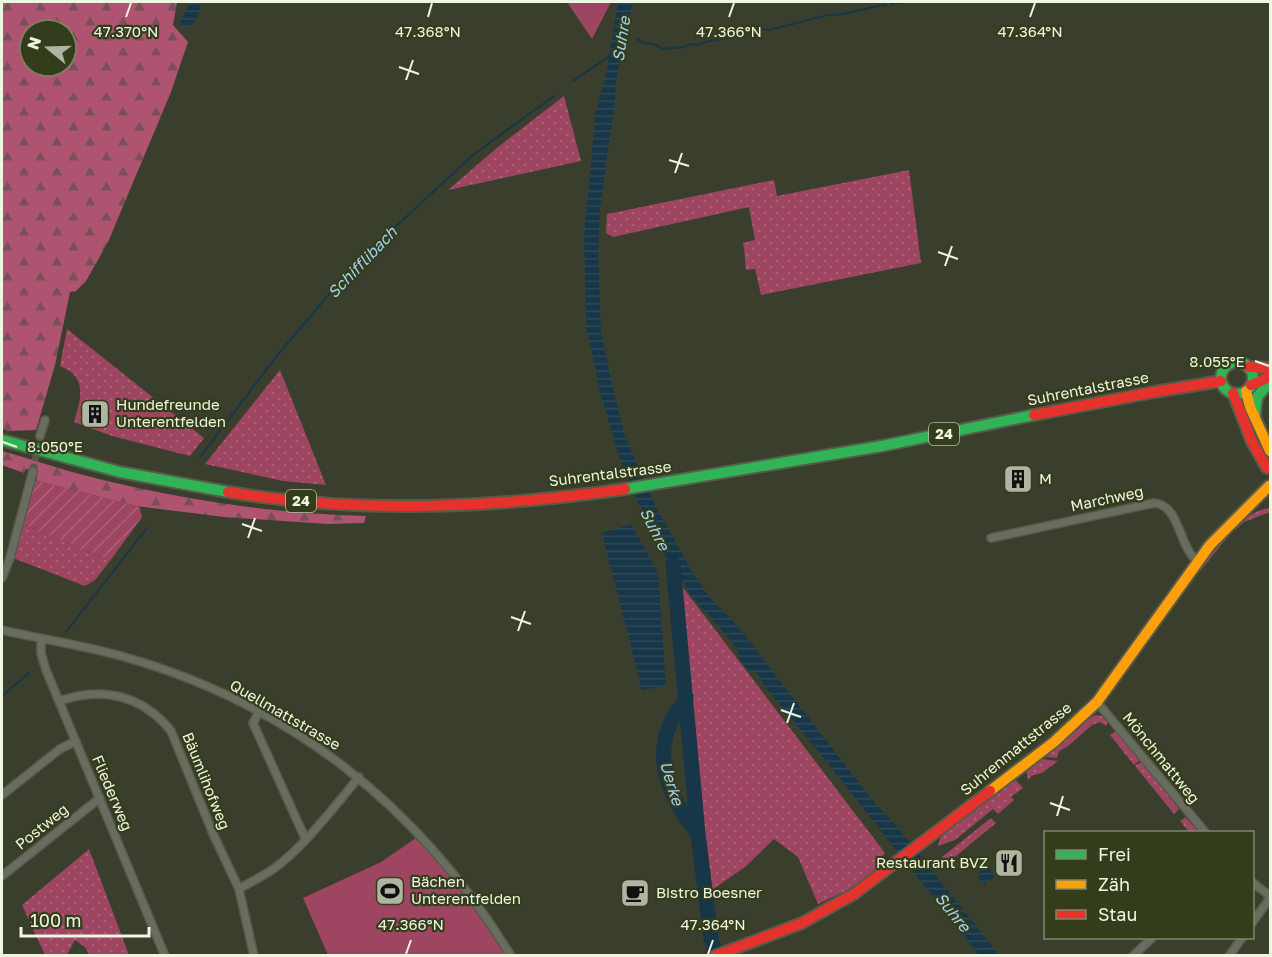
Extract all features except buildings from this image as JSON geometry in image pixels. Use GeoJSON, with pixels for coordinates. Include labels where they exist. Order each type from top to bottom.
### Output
{"type":"FeatureCollection","features":[{"type":"Feature","properties":{"kind":"main road"},"geometry":{"type":"LineString","coordinates":[[1270,368],[1249,367],[1240,362],[1230,363],[1223,369],[1221,381],[1223,387],[1233,393],[1252,442],[1269,466],[1265,477],[1270,487]]}},
{"type":"Feature","properties":{"kind":"main road"},"geometry":{"type":"LineString","coordinates":[[1249,367],[1253,376],[1249,388],[1254,415],[1269,447]]}},
{"type":"Feature","properties":{"kind":"main road"},"geometry":{"type":"LineString","coordinates":[[1233,393],[1270,377]]}},
{"type":"Feature","properties":{"kind":"main road","name":"Suhrentalstrasse"},"geometry":{"type":"LineString","coordinates":[[2,440],[79,462],[163,481],[241,494],[323,504],[486,505],[666,483],[1221,381]]}},
{"type":"Feature","properties":{"kind":"main road"},"geometry":{"type":"LineString","coordinates":[[1254,415],[1257,397],[1270,382]]}},
{"type":"Feature","properties":{"kind":"main road","name":"Suhrenmattstrasse"},"geometry":{"type":"LineString","coordinates":[[719,954],[802,923],[854,894],[1054,742],[1097,702],[1133,656],[1197,561],[1228,525],[1270,487]]}},
{"type":"Feature","properties":{"kind":"street"},"geometry":{"type":"LineString","coordinates":[[40,436],[45,420]]}},
{"type":"Feature","properties":{"kind":"street"},"geometry":{"type":"LineString","coordinates":[[2,578],[10,558],[33,471]]}},
{"type":"Feature","properties":{"kind":"street","name":"Marchweg"},"geometry":{"type":"LineString","coordinates":[[991,538],[1154,502],[1166,506],[1171,511],[1187,550],[1197,561]]}},
{"type":"Feature","properties":{"kind":"street","name":"Quellmattstrasse"},"geometry":{"type":"LineString","coordinates":[[2,630],[121,656],[194,681],[259,712],[311,742],[359,777],[391,805],[446,865],[493,926],[511,956]]}},
{"type":"Feature","properties":{"kind":"street","name":"Fliederweg"},"geometry":{"type":"LineString","coordinates":[[41,639],[41,653],[60,702],[165,956]]}},
{"type":"Feature","properties":{"kind":"street","name":"Bäumlihofweg"},"geometry":{"type":"LineString","coordinates":[[60,702],[75,696],[97,693],[121,696],[160,718],[171,731],[238,889],[254,956]]}},
{"type":"Feature","properties":{"kind":"street","name":"Mönchmattweg"},"geometry":{"type":"LineString","coordinates":[[1097,702],[1203,831]]}},
{"type":"Feature","properties":{"kind":"street"},"geometry":{"type":"LineString","coordinates":[[259,712],[254,723],[305,838]]}},
{"type":"Feature","properties":{"kind":"street"},"geometry":{"type":"LineString","coordinates":[[2,795],[60,749],[76,741]]}},
{"type":"Feature","properties":{"kind":"street"},"geometry":{"type":"LineString","coordinates":[[238,889],[272,870],[305,838],[359,777]]}},
{"type":"Feature","properties":{"kind":"street","name":"Postweg"},"geometry":{"type":"LineString","coordinates":[[2,876],[100,798]]}},
{"type":"Feature","properties":{"kind":"street"},"geometry":{"type":"LineString","coordinates":[[1254,884],[1270,897],[1254,920]]}},
{"type":"Feature","properties":{"kind":"street"},"geometry":{"type":"LineString","coordinates":[[1133,956],[1151,939]]}},
{"type":"Feature","properties":{"kind":"street"},"geometry":{"type":"LineString","coordinates":[[1229,956],[1241,939]]}},
{"type":"Feature","properties":{"kind":"shaded area"},"geometry":{"type":"Polygon","coordinates":[[[567,2],[611,2],[592,39],[567,2]]]}},
{"type":"Feature","properties":{"kind":"shaded area"},"geometry":{"type":"Polygon","coordinates":[[[564,96],[581,161],[448,190],[498,147],[564,96]]]}},
{"type":"Feature","properties":{"kind":"shaded area"},"geometry":{"type":"Polygon","coordinates":[[[909,170],[921,263],[761,295],[755,269],[746,270],[743,243],[755,240],[749,207],[613,237],[606,233],[607,214],[774,180],[777,196],[909,170]]]}},
{"type":"Feature","properties":{"kind":"shaded area","name":"Hundefreunde Unterentfelden"},"geometry":{"type":"Polygon","coordinates":[[[67,329],[204,438],[190,456],[112,436],[74,422],[80,397],[79,382],[75,376],[60,366],[67,329]]]}},
{"type":"Feature","properties":{"kind":"shaded area"},"geometry":{"type":"Polygon","coordinates":[[[280,370],[326,485],[283,481],[205,464],[280,370]]]}},
{"type":"Feature","properties":{"kind":"shaded area"},"geometry":{"type":"Polygon","coordinates":[[[33,480],[137,506],[140,508],[142,517],[110,561],[22,524],[33,480]]]}},
{"type":"Feature","properties":{"kind":"shaded area"},"geometry":{"type":"Polygon","coordinates":[[[1270,508],[1270,512],[1244,522],[1230,534],[1184,591],[1210,554],[1233,529],[1258,511],[1270,508]]]}},
{"type":"Feature","properties":{"kind":"shaded area"},"geometry":{"type":"Polygon","coordinates":[[[22,524],[110,561],[95,580],[85,586],[13,558],[22,524]]]}},
{"type":"Feature","properties":{"kind":"shaded area"},"geometry":{"type":"Polygon","coordinates":[[[681,585],[885,853],[882,857],[885,864],[854,887],[818,904],[798,857],[774,839],[745,867],[709,892],[681,585]]]}},
{"type":"Feature","properties":{"kind":"shaded area"},"geometry":{"type":"Polygon","coordinates":[[[1096,715],[1108,721],[1106,726],[1100,722],[1092,725],[1067,747],[1059,751],[1057,758],[1046,757],[1091,717],[1096,715]]]}},
{"type":"Feature","properties":{"kind":"shaded area"},"geometry":{"type":"Polygon","coordinates":[[[1116,731],[1140,760],[1134,765],[1110,735],[1116,731]]]}},
{"type":"Feature","properties":{"kind":"shaded area"},"geometry":{"type":"Polygon","coordinates":[[[1041,759],[1058,761],[1028,780],[1026,770],[1041,759]]]}},
{"type":"Feature","properties":{"kind":"shaded area"},"geometry":{"type":"Polygon","coordinates":[[[1141,762],[1179,809],[1174,814],[1135,766],[1141,762]]]}},
{"type":"Feature","properties":{"kind":"shaded area"},"geometry":{"type":"Polygon","coordinates":[[[1015,779],[1023,788],[1011,797],[1014,800],[998,814],[993,809],[955,840],[938,846],[941,835],[1015,779]]]}},
{"type":"Feature","properties":{"kind":"shaded area"},"geometry":{"type":"Polygon","coordinates":[[[1186,817],[1198,831],[1188,831],[1180,821],[1186,817]]]}},
{"type":"Feature","properties":{"kind":"shaded area"},"geometry":{"type":"Polygon","coordinates":[[[991,818],[996,823],[950,861],[944,860],[942,857],[991,818]]]}},
{"type":"Feature","properties":{"kind":"shaded area","name":"Bächen Unterentfelden"},"geometry":{"type":"Polygon","coordinates":[[[416,838],[453,879],[505,955],[328,955],[303,898],[381,862],[416,838]]]}},
{"type":"Feature","properties":{"kind":"shaded area"},"geometry":{"type":"Polygon","coordinates":[[[89,849],[129,955],[89,955],[86,948],[75,940],[67,955],[45,955],[22,905],[89,849]]]}},
{"type":"Feature","properties":{"kind":"green space"},"geometry":{"type":"Polygon","coordinates":[[[2,2],[177,2],[173,25],[188,42],[171,92],[108,242],[86,281],[76,291],[70,292],[55,365],[36,430],[8,431],[2,429],[2,2]]]}},
{"type":"Feature","properties":{"kind":"green space"},"geometry":{"type":"Polygon","coordinates":[[[2,451],[94,478],[171,495],[268,509],[366,516],[364,523],[328,524],[224,517],[136,506],[37,481],[36,471],[26,469],[24,473],[2,465],[2,451]]]}},
{"type":"Feature","properties":{"kind":"water"},"geometry":{"type":"Polygon","coordinates":[[[189,2],[201,3],[198,16],[190,27],[183,27],[180,25],[189,2]]]}},
{"type":"Feature","properties":{"kind":"water","name":"Suhre"},"geometry":{"type":"Polygon","coordinates":[[[618,2],[632,2],[616,82],[600,208],[598,254],[601,331],[625,436],[656,507],[709,597],[736,624],[873,801],[899,829],[999,955],[979,955],[763,684],[757,673],[743,664],[737,648],[690,594],[673,564],[668,562],[635,496],[620,459],[600,392],[586,325],[584,236],[595,114],[606,76],[618,2]]]}},
{"type":"Feature","properties":{"kind":"water"},"geometry":{"type":"Polygon","coordinates":[[[631,524],[658,573],[666,686],[642,690],[602,533],[631,524]]]}},
{"type":"Feature","properties":{"kind":"water"},"geometry":{"type":"Polygon","coordinates":[[[988,867],[995,876],[984,885],[979,878],[980,871],[988,867]]]}},
{"type":"Feature","properties":{"kind":"waterway"},"geometry":{"type":"LineString","coordinates":[[891,4],[905,2]]}},
{"type":"Feature","properties":{"kind":"waterway","name":"Suhre"},"geometry":{"type":"LineString","coordinates":[[637,39],[662,49],[697,45],[828,15],[886,5]]}},
{"type":"Feature","properties":{"kind":"waterway","name":"Suhre"},"geometry":{"type":"LineString","coordinates":[[573,81],[611,55]]}},
{"type":"Feature","properties":{"kind":"waterway","name":"Schifflibach"},"geometry":{"type":"LineString","coordinates":[[200,457],[275,358],[353,266],[473,155],[554,96]]}},
{"type":"Feature","properties":{"kind":"waterway","name":"Schifflibach"},"geometry":{"type":"LineString","coordinates":[[66,632],[147,528]]}},
{"type":"Feature","properties":{"kind":"waterway","name":"Uerke"},"geometry":{"type":"LineString","coordinates":[[673,564],[698,834],[711,938],[716,956]]}},
{"type":"Feature","properties":{"kind":"waterway","name":"Schifflibach"},"geometry":{"type":"LineString","coordinates":[[2,696],[29,673]]}},
{"type":"Feature","properties":{"kind":"waterway","name":"Uerke"},"geometry":{"type":"LineString","coordinates":[[686,696],[672,720],[665,739],[665,768],[674,796],[698,834]]}},
{"type":"Feature","properties":{"kind":"tunnel"},"geometry":{"type":"LineString","coordinates":[[33,471],[40,436]]}},
{"type":"Feature","properties":{"kind":"traffic: fast"},"geometry":{"type":"LineString","coordinates":[[1237,362],[1248,367],[1253,378],[1248,389],[1237,394],[1226,389],[1221,378],[1226,367],[1237,362]]}},
{"type":"Feature","properties":{"kind":"traffic: fast"},"geometry":{"type":"LineString","coordinates":[[1255,415],[1257,397],[1270,382]]}},
{"type":"Feature","properties":{"kind":"traffic: fast"},"geometry":{"type":"LineString","coordinates":[[625,489],[882,446],[1034,415]]}},
{"type":"Feature","properties":{"kind":"traffic: fast"},"geometry":{"type":"LineString","coordinates":[[2,440],[120,472],[228,492]]}},
{"type":"Feature","properties":{"kind":"traffic: slow"},"geometry":{"type":"LineString","coordinates":[[1246,391],[1250,407],[1270,451]]}},
{"type":"Feature","properties":{"kind":"traffic: slow"},"geometry":{"type":"LineString","coordinates":[[990,791],[1054,742],[1097,702],[1210,545],[1269,486]]}},
{"type":"Feature","properties":{"kind":"traffic: jam"},"geometry":{"type":"LineString","coordinates":[[1249,367],[1270,368]]}},
{"type":"Feature","properties":{"kind":"traffic: jam"},"geometry":{"type":"LineString","coordinates":[[1251,385],[1270,377]]}},
{"type":"Feature","properties":{"kind":"traffic: jam"},"geometry":{"type":"LineString","coordinates":[[1034,415],[1221,381]]}},
{"type":"Feature","properties":{"kind":"traffic: jam"},"geometry":{"type":"LineString","coordinates":[[1233,393],[1252,442],[1267,468]]}},
{"type":"Feature","properties":{"kind":"traffic: jam"},"geometry":{"type":"LineString","coordinates":[[228,492],[327,503],[426,506],[526,501],[625,489]]}},
{"type":"Feature","properties":{"kind":"traffic: jam"},"geometry":{"type":"LineString","coordinates":[[715,956],[802,923],[854,894],[990,791]]}},
{"type":"Feature","properties":{"kind":"place","name":"Hundefreunde Unterentfelden"},"geometry":{"type":"Point","coordinates":[95,414]}},
{"type":"Feature","properties":{"kind":"place","name":"M"},"geometry":{"type":"Point","coordinates":[1018,479]}},
{"type":"Feature","properties":{"kind":"place","name":"Restaurant BVZ"},"geometry":{"type":"Point","coordinates":[1009,863]}},
{"type":"Feature","properties":{"kind":"place","name":"Bächen Unterentfelden"},"geometry":{"type":"Point","coordinates":[390,891]}},
{"type":"Feature","properties":{"kind":"place","name":"Bistro Boesner"},"geometry":{"type":"Point","coordinates":[635,893]}}]}
